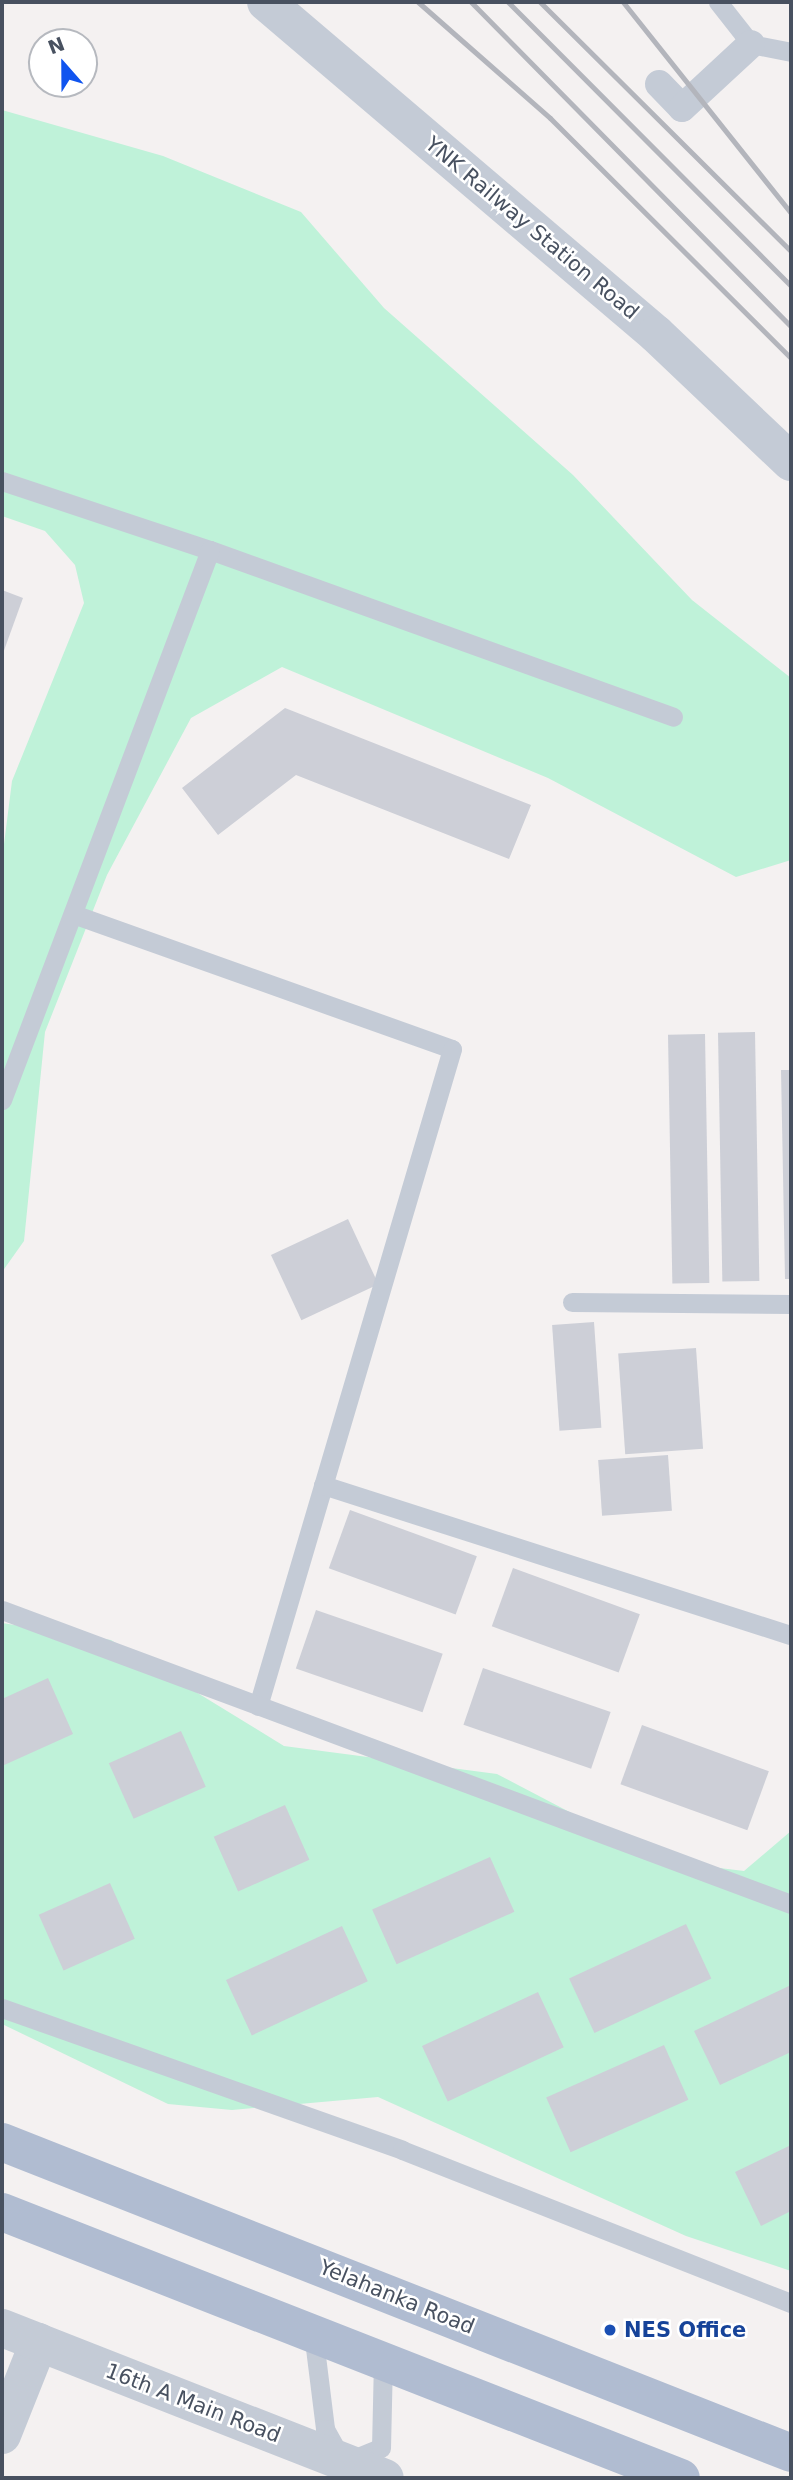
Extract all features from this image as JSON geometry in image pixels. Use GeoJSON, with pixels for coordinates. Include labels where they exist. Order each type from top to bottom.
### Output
{"type":"FeatureCollection","features":[{"type":"Feature","properties":{"kind":"main road","name":"Yelahanka Road"},"geometry":{"type":"LineString","coordinates":[[2,2142],[791,2453]]}},
{"type":"Feature","properties":{"kind":"main road"},"geometry":{"type":"LineString","coordinates":[[2,2212],[681,2478]]}},
{"type":"Feature","properties":{"kind":"street","name":"YNK Railway Station Road"},"geometry":{"type":"LineString","coordinates":[[266,2],[656,334],[791,462]]}},
{"type":"Feature","properties":{"kind":"street"},"geometry":{"type":"LineString","coordinates":[[659,84],[682,108],[751,44]]}},
{"type":"Feature","properties":{"kind":"street","name":"16th A Main Road"},"geometry":{"type":"LineString","coordinates":[[2,2328],[346,2470],[385,2478]]}},
{"type":"Feature","properties":{"kind":"street"},"geometry":{"type":"LineString","coordinates":[[2,2435],[39,2342]]}},
{"type":"Feature","properties":{"kind":"lane"},"geometry":{"type":"LineString","coordinates":[[718,2],[751,44],[791,52]]}},
{"type":"Feature","properties":{"kind":"lane"},"geometry":{"type":"LineString","coordinates":[[2,481],[210,550],[673,717]]}},
{"type":"Feature","properties":{"kind":"lane"},"geometry":{"type":"LineString","coordinates":[[2,1100],[210,550]]}},
{"type":"Feature","properties":{"kind":"lane"},"geometry":{"type":"LineString","coordinates":[[74,914],[452,1049],[258,1706]]}},
{"type":"Feature","properties":{"kind":"lane"},"geometry":{"type":"LineString","coordinates":[[572,1302],[791,1304]]}},
{"type":"Feature","properties":{"kind":"lane"},"geometry":{"type":"LineString","coordinates":[[323,1485],[791,1635]]}},
{"type":"Feature","properties":{"kind":"lane"},"geometry":{"type":"LineString","coordinates":[[2,1610],[791,1905]]}},
{"type":"Feature","properties":{"kind":"lane"},"geometry":{"type":"LineString","coordinates":[[2,2008],[402,2150],[791,2302]]}},
{"type":"Feature","properties":{"kind":"lane"},"geometry":{"type":"LineString","coordinates":[[313,2332],[325,2429],[346,2470],[381,2448],[383,2360]]}},
{"type":"Feature","properties":{"kind":"green space"},"geometry":{"type":"Polygon","coordinates":[[[2,110],[163,156],[301,212],[384,308],[573,475],[692,600],[791,678],[791,860],[736,877],[548,778],[282,667],[191,718],[107,875],[45,1032],[24,1241],[2,1272],[2,860],[12,781],[84,603],[75,565],[45,531],[2,516],[2,110]]]}},
{"type":"Feature","properties":{"kind":"green space"},"geometry":{"type":"Polygon","coordinates":[[[2,1623],[111,1640],[284,1746],[497,1774],[663,1861],[744,1871],[791,1831],[791,2271],[686,2236],[378,2097],[232,2110],[168,2104],[2,2024],[2,1623]]]}},
{"type":"Feature","properties":{"kind":"building"},"geometry":{"type":"Polygon","coordinates":[[[2,590],[23,598],[2,656],[2,590]]]}},
{"type":"Feature","properties":{"kind":"building"},"geometry":{"type":"Polygon","coordinates":[[[285,708],[531,805],[509,859],[296,775],[218,835],[182,788],[285,708]]]}},
{"type":"Feature","properties":{"kind":"building"},"geometry":{"type":"Polygon","coordinates":[[[755,1032],[759,1281],[722,1282],[718,1033],[755,1032]]]}},
{"type":"Feature","properties":{"kind":"building"},"geometry":{"type":"Polygon","coordinates":[[[705,1034],[709,1283],[672,1284],[668,1035],[705,1034]]]}},
{"type":"Feature","properties":{"kind":"building"},"geometry":{"type":"Polygon","coordinates":[[[781,1070],[791,1070],[791,1279],[785,1279],[781,1070]]]}},
{"type":"Feature","properties":{"kind":"building"},"geometry":{"type":"Polygon","coordinates":[[[348,1219],[378,1284],[301,1320],[271,1255],[348,1219]]]}},
{"type":"Feature","properties":{"kind":"building"},"geometry":{"type":"Polygon","coordinates":[[[594,1322],[601,1428],[559,1431],[552,1325],[594,1322]]]}},
{"type":"Feature","properties":{"kind":"building"},"geometry":{"type":"Polygon","coordinates":[[[696,1348],[703,1449],[625,1454],[618,1353],[696,1348]]]}},
{"type":"Feature","properties":{"kind":"building"},"geometry":{"type":"Polygon","coordinates":[[[668,1455],[672,1511],[602,1516],[598,1460],[668,1455]]]}},
{"type":"Feature","properties":{"kind":"building"},"geometry":{"type":"Polygon","coordinates":[[[350,1510],[477,1556],[456,1614],[329,1568],[350,1510]]]}},
{"type":"Feature","properties":{"kind":"building"},"geometry":{"type":"Polygon","coordinates":[[[513,1568],[640,1614],[619,1672],[492,1626],[513,1568]]]}},
{"type":"Feature","properties":{"kind":"building"},"geometry":{"type":"Polygon","coordinates":[[[316,1610],[443,1654],[423,1712],[296,1669],[316,1610]]]}},
{"type":"Feature","properties":{"kind":"building"},"geometry":{"type":"Polygon","coordinates":[[[483,1668],[611,1712],[591,1769],[463,1725],[483,1668]]]}},
{"type":"Feature","properties":{"kind":"building"},"geometry":{"type":"Polygon","coordinates":[[[48,1678],[73,1734],[2,1766],[2,1699],[48,1678]]]}},
{"type":"Feature","properties":{"kind":"building"},"geometry":{"type":"Polygon","coordinates":[[[642,1725],[769,1771],[747,1830],[620,1784],[642,1725]]]}},
{"type":"Feature","properties":{"kind":"building"},"geometry":{"type":"Polygon","coordinates":[[[181,1731],[206,1787],[134,1819],[109,1763],[181,1731]]]}},
{"type":"Feature","properties":{"kind":"building"},"geometry":{"type":"Polygon","coordinates":[[[285,1805],[309,1860],[238,1892],[214,1837],[285,1805]]]}},
{"type":"Feature","properties":{"kind":"building"},"geometry":{"type":"Polygon","coordinates":[[[490,1857],[514,1912],[397,1964],[372,1909],[490,1857]]]}},
{"type":"Feature","properties":{"kind":"building"},"geometry":{"type":"Polygon","coordinates":[[[110,1883],[135,1939],[64,1970],[39,1915],[110,1883]]]}},
{"type":"Feature","properties":{"kind":"building"},"geometry":{"type":"Polygon","coordinates":[[[686,1924],[711,1978],[594,2033],[569,1979],[686,1924]]]}},
{"type":"Feature","properties":{"kind":"building"},"geometry":{"type":"Polygon","coordinates":[[[342,1926],[368,1981],[252,2035],[226,1980],[342,1926]]]}},
{"type":"Feature","properties":{"kind":"building"},"geometry":{"type":"Polygon","coordinates":[[[791,1985],[791,2052],[720,2085],[694,2031],[791,1985]]]}},
{"type":"Feature","properties":{"kind":"building"},"geometry":{"type":"Polygon","coordinates":[[[538,1992],[564,2047],[448,2101],[422,2046],[538,1992]]]}},
{"type":"Feature","properties":{"kind":"building"},"geometry":{"type":"Polygon","coordinates":[[[664,2045],[688,2100],[571,2152],[546,2097],[664,2045]]]}},
{"type":"Feature","properties":{"kind":"building"},"geometry":{"type":"Polygon","coordinates":[[[791,2145],[791,2211],[761,2226],[735,2172],[791,2145]]]}},
{"type":"Feature","properties":{"kind":"railway"},"geometry":{"type":"LineString","coordinates":[[418,2],[550,118],[791,358]]}},
{"type":"Feature","properties":{"kind":"railway"},"geometry":{"type":"LineString","coordinates":[[471,2],[791,326]]}},
{"type":"Feature","properties":{"kind":"railway"},"geometry":{"type":"LineString","coordinates":[[508,2],[791,286]]}},
{"type":"Feature","properties":{"kind":"railway"},"geometry":{"type":"LineString","coordinates":[[540,2],[791,251]]}},
{"type":"Feature","properties":{"kind":"railway"},"geometry":{"type":"LineString","coordinates":[[623,2],[791,213]]}},
{"type":"Feature","properties":{"kind":"place","name":"NES Office"},"geometry":{"type":"Point","coordinates":[610,2330]}}]}
